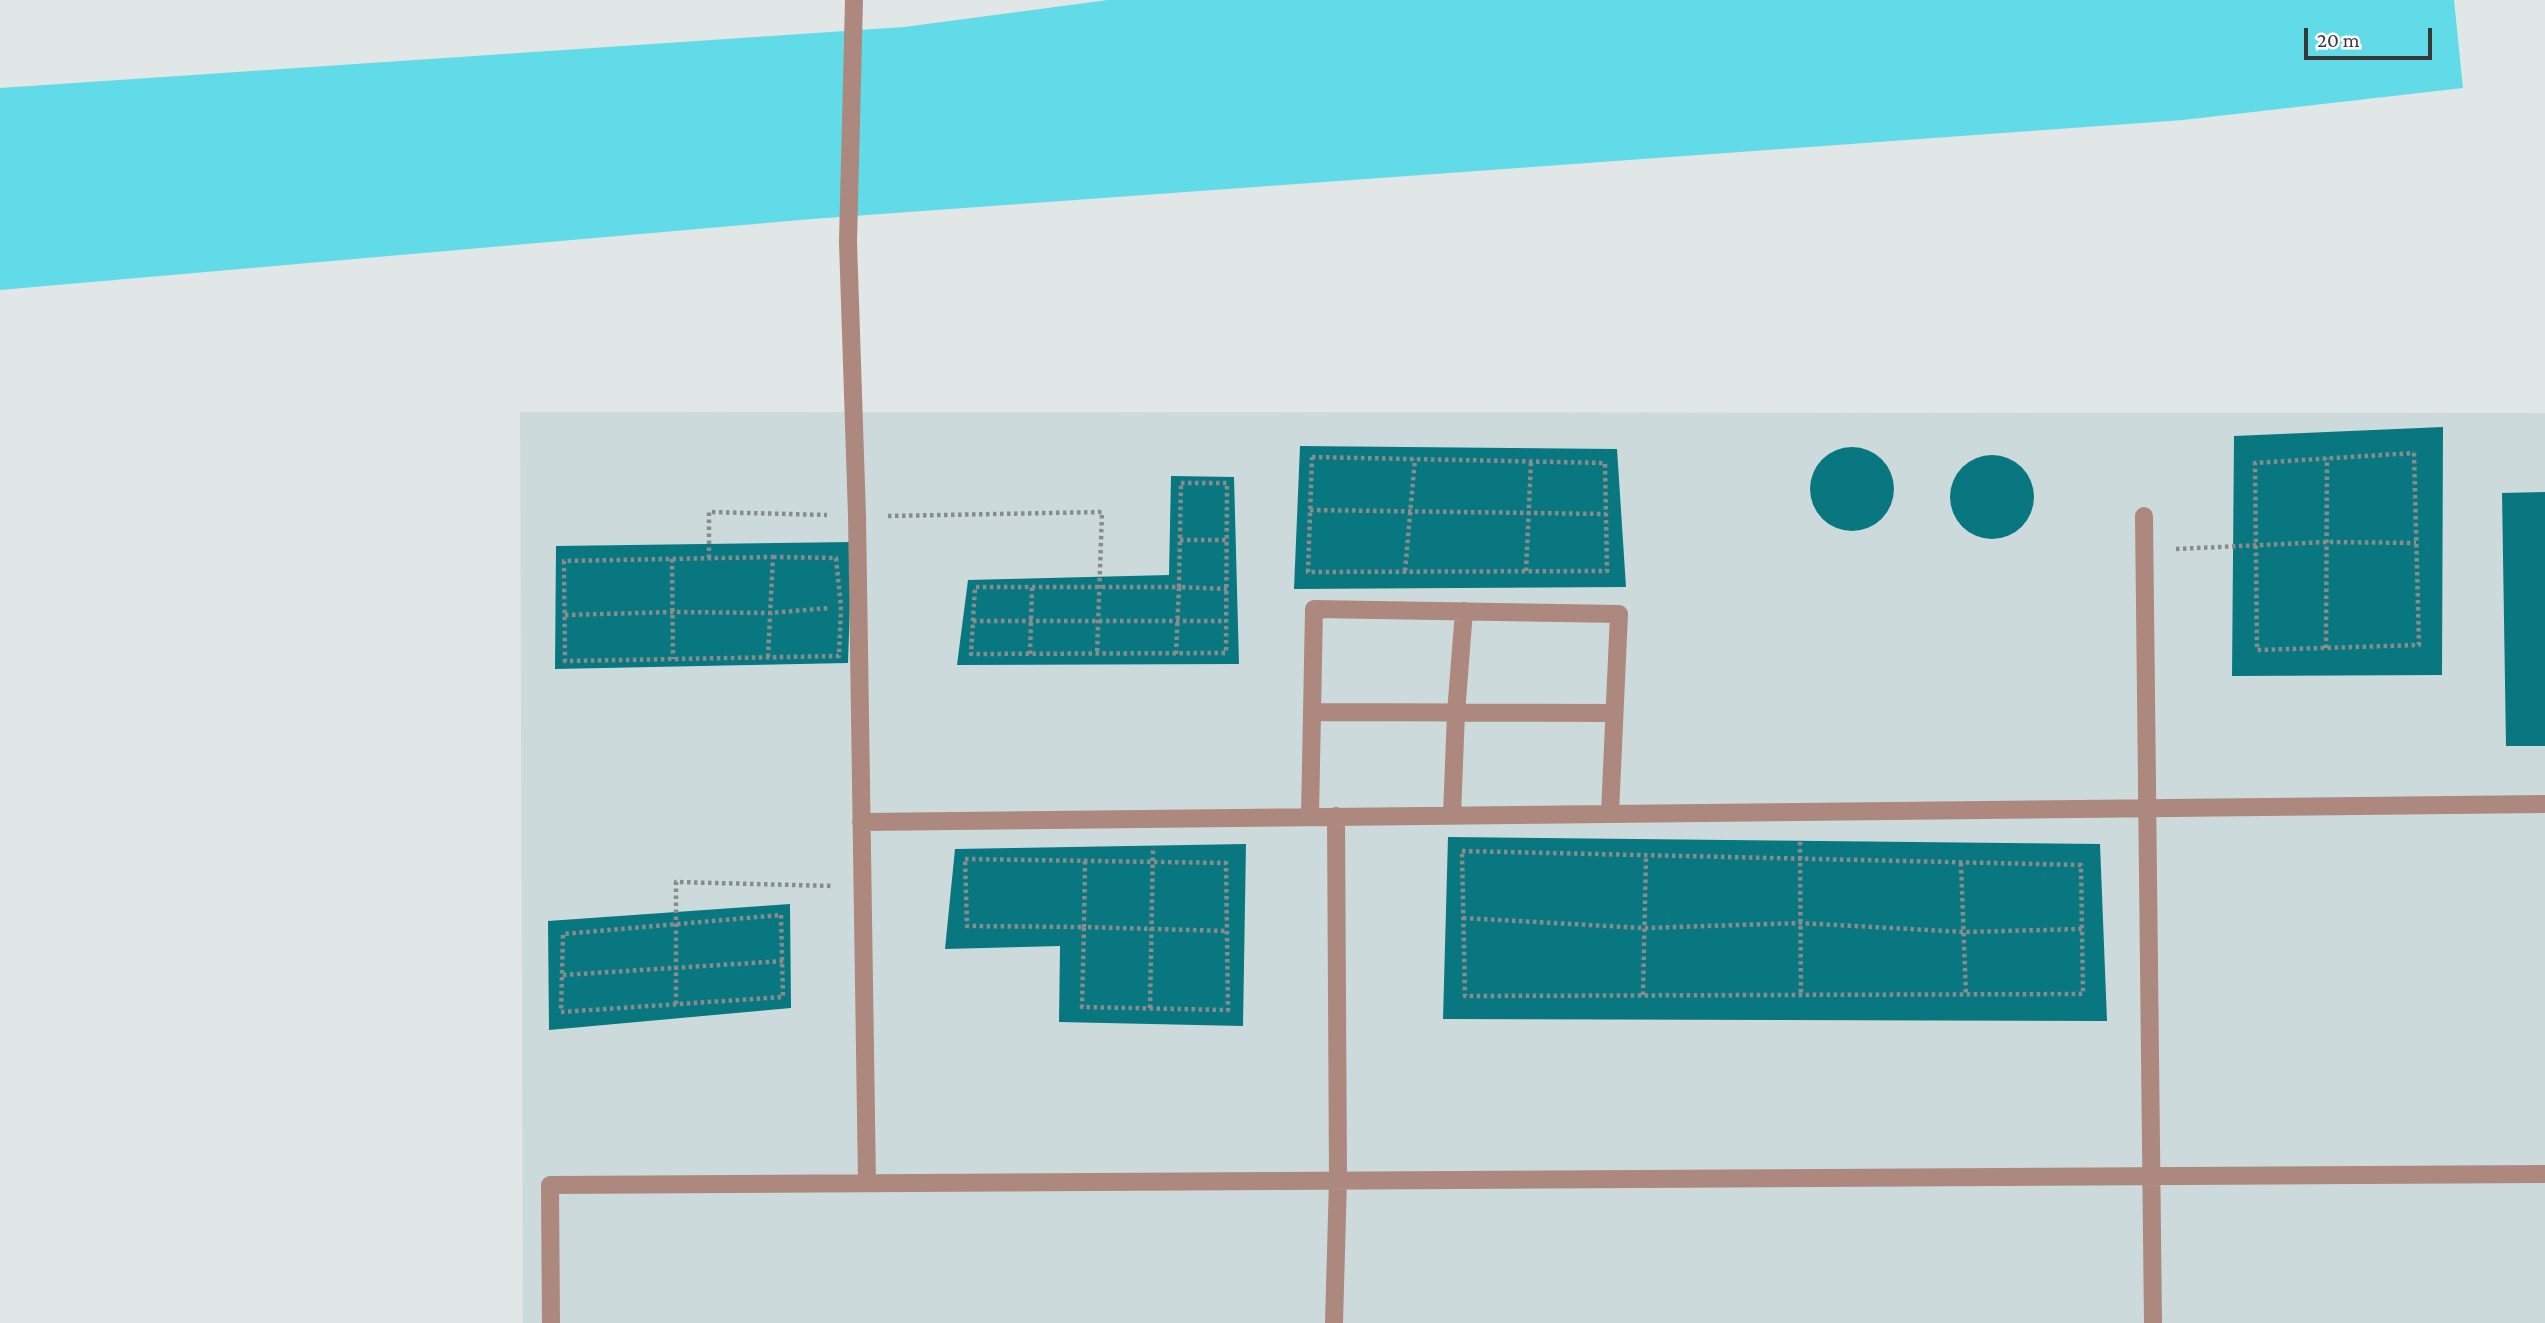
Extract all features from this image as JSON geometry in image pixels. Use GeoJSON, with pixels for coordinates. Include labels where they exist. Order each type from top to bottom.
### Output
{"type":"FeatureCollection","features":[{"type":"Feature","properties":{"kind":"street"},"geometry":{"type":"LineString","coordinates":[[854,7],[848,242],[856,516],[867,1183]]}},
{"type":"Feature","properties":{"kind":"street"},"geometry":{"type":"LineString","coordinates":[[2144,516],[2153,1323]]}},
{"type":"Feature","properties":{"kind":"street"},"geometry":{"type":"LineString","coordinates":[[1310,817],[1314,609],[1619,614],[1610,813]]}},
{"type":"Feature","properties":{"kind":"street"},"geometry":{"type":"LineString","coordinates":[[1452,815],[1464,611]]}},
{"type":"Feature","properties":{"kind":"street"},"geometry":{"type":"LineString","coordinates":[[1312,712],[1614,713]]}},
{"type":"Feature","properties":{"kind":"street"},"geometry":{"type":"LineString","coordinates":[[861,822],[2545,804]]}},
{"type":"Feature","properties":{"kind":"street"},"geometry":{"type":"LineString","coordinates":[[1334,1323],[1338,1180],[1336,816]]}},
{"type":"Feature","properties":{"kind":"street"},"geometry":{"type":"LineString","coordinates":[[551,1323],[550,1185],[2545,1174]]}},
{"type":"Feature","properties":{"kind":"path"},"geometry":{"type":"LineString","coordinates":[[2414,453],[2419,645],[2257,650],[2255,463],[2328,458],[2414,453]]}},
{"type":"Feature","properties":{"kind":"path"},"geometry":{"type":"LineString","coordinates":[[1312,457],[1415,459],[1605,463],[1607,571],[1308,572],[1312,457]]}},
{"type":"Feature","properties":{"kind":"path"},"geometry":{"type":"LineString","coordinates":[[2326,648],[2328,458]]}},
{"type":"Feature","properties":{"kind":"path"},"geometry":{"type":"LineString","coordinates":[[1405,572],[1415,459]]}},
{"type":"Feature","properties":{"kind":"path"},"geometry":{"type":"LineString","coordinates":[[1526,571],[1531,461]]}},
{"type":"Feature","properties":{"kind":"path"},"geometry":{"type":"LineString","coordinates":[[1176,654],[1179,587],[1181,483],[1227,483],[1227,589],[1226,653],[1176,654],[971,654],[975,587],[1179,587],[1227,589]]}},
{"type":"Feature","properties":{"kind":"path"},"geometry":{"type":"LineString","coordinates":[[1310,510],[1606,514]]}},
{"type":"Feature","properties":{"kind":"path"},"geometry":{"type":"LineString","coordinates":[[709,558],[709,512],[856,516],[1102,512],[1097,654]]}},
{"type":"Feature","properties":{"kind":"path"},"geometry":{"type":"LineString","coordinates":[[1180,540],[1227,540]]}},
{"type":"Feature","properties":{"kind":"path"},"geometry":{"type":"LineString","coordinates":[[2144,550],[2327,542],[2416,543]]}},
{"type":"Feature","properties":{"kind":"path"},"geometry":{"type":"LineString","coordinates":[[768,657],[773,556]]}},
{"type":"Feature","properties":{"kind":"path"},"geometry":{"type":"LineString","coordinates":[[709,558],[836,558],[841,607],[839,656],[565,661],[564,561],[709,558]]}},
{"type":"Feature","properties":{"kind":"path"},"geometry":{"type":"LineString","coordinates":[[672,559],[673,659]]}},
{"type":"Feature","properties":{"kind":"path"},"geometry":{"type":"LineString","coordinates":[[1030,654],[1032,587]]}},
{"type":"Feature","properties":{"kind":"path"},"geometry":{"type":"LineString","coordinates":[[565,615],[770,613],[841,607]]}},
{"type":"Feature","properties":{"kind":"path"},"geometry":{"type":"LineString","coordinates":[[973,621],[1226,621]]}},
{"type":"Feature","properties":{"kind":"path"},"geometry":{"type":"LineString","coordinates":[[1150,1008],[1152,862],[1156,818]]}},
{"type":"Feature","properties":{"kind":"path"},"geometry":{"type":"LineString","coordinates":[[1462,851],[1646,856],[2081,865],[2083,995],[1465,996],[1462,851]]}},
{"type":"Feature","properties":{"kind":"path"},"geometry":{"type":"LineString","coordinates":[[1643,995],[1646,856]]}},
{"type":"Feature","properties":{"kind":"path"},"geometry":{"type":"LineString","coordinates":[[1085,861],[1084,927],[1082,1007],[1228,1010],[1227,931],[1226,863],[965,859],[967,926],[1084,927],[1227,931]]}},
{"type":"Feature","properties":{"kind":"path"},"geometry":{"type":"LineString","coordinates":[[1800,859],[1801,995]]}},
{"type":"Feature","properties":{"kind":"path"},"geometry":{"type":"LineString","coordinates":[[1961,862],[1966,995]]}},
{"type":"Feature","properties":{"kind":"path"},"geometry":{"type":"LineString","coordinates":[[676,1004],[676,882],[862,887]]}},
{"type":"Feature","properties":{"kind":"path"},"geometry":{"type":"LineString","coordinates":[[781,915],[783,997],[561,1012],[564,934],[676,925],[781,915]]}},
{"type":"Feature","properties":{"kind":"path"},"geometry":{"type":"LineString","coordinates":[[1463,918],[1644,928],[1800,923],[1964,932],[2082,929]]}},
{"type":"Feature","properties":{"kind":"path"},"geometry":{"type":"LineString","coordinates":[[563,975],[783,961]]}},
{"type":"Feature","properties":{"kind":"shaded area"},"geometry":{"type":"Polygon","coordinates":[[[520,412],[2545,413],[2545,1323],[523,1323],[520,412]]]}},
{"type":"Feature","properties":{"kind":"water"},"geometry":{"type":"Polygon","coordinates":[[[1108,0],[2454,0],[2463,88],[2183,120],[812,219],[0,290],[0,88],[904,27],[1108,0]]]}},
{"type":"Feature","properties":{"kind":"building"},"geometry":{"type":"Polygon","coordinates":[[[2443,427],[2442,675],[2232,676],[2234,436],[2443,427]]]}},
{"type":"Feature","properties":{"kind":"building"},"geometry":{"type":"Polygon","coordinates":[[[1300,446],[1617,449],[1626,587],[1294,589],[1300,446]]]}},
{"type":"Feature","properties":{"kind":"building"},"geometry":{"type":"Polygon","coordinates":[[[1852,447],[1875,454],[1887,466],[1894,489],[1887,512],[1875,524],[1852,531],[1829,524],[1817,512],[1810,489],[1817,466],[1829,454],[1852,447]]]}},
{"type":"Feature","properties":{"kind":"building"},"geometry":{"type":"Polygon","coordinates":[[[1992,455],[2015,462],[2027,474],[2034,497],[2027,520],[2015,532],[1992,539],[1969,532],[1957,520],[1950,497],[1957,474],[1969,462],[1992,455]]]}},
{"type":"Feature","properties":{"kind":"building"},"geometry":{"type":"Polygon","coordinates":[[[1171,476],[1234,477],[1239,664],[957,665],[968,580],[1169,575],[1171,476]]]}},
{"type":"Feature","properties":{"kind":"building"},"geometry":{"type":"Polygon","coordinates":[[[2545,492],[2545,746],[2506,746],[2502,493],[2545,492]]]}},
{"type":"Feature","properties":{"kind":"building"},"geometry":{"type":"Polygon","coordinates":[[[852,542],[848,663],[555,669],[556,546],[852,542]]]}},
{"type":"Feature","properties":{"kind":"building"},"geometry":{"type":"Polygon","coordinates":[[[1448,837],[2100,844],[2107,1021],[1443,1019],[1448,837]]]}},
{"type":"Feature","properties":{"kind":"building"},"geometry":{"type":"Polygon","coordinates":[[[1246,844],[1243,1026],[1059,1022],[1060,946],[945,949],[955,849],[1246,844]]]}},
{"type":"Feature","properties":{"kind":"building"},"geometry":{"type":"Polygon","coordinates":[[[790,904],[791,1008],[549,1030],[548,921],[790,904]]]}}]}
